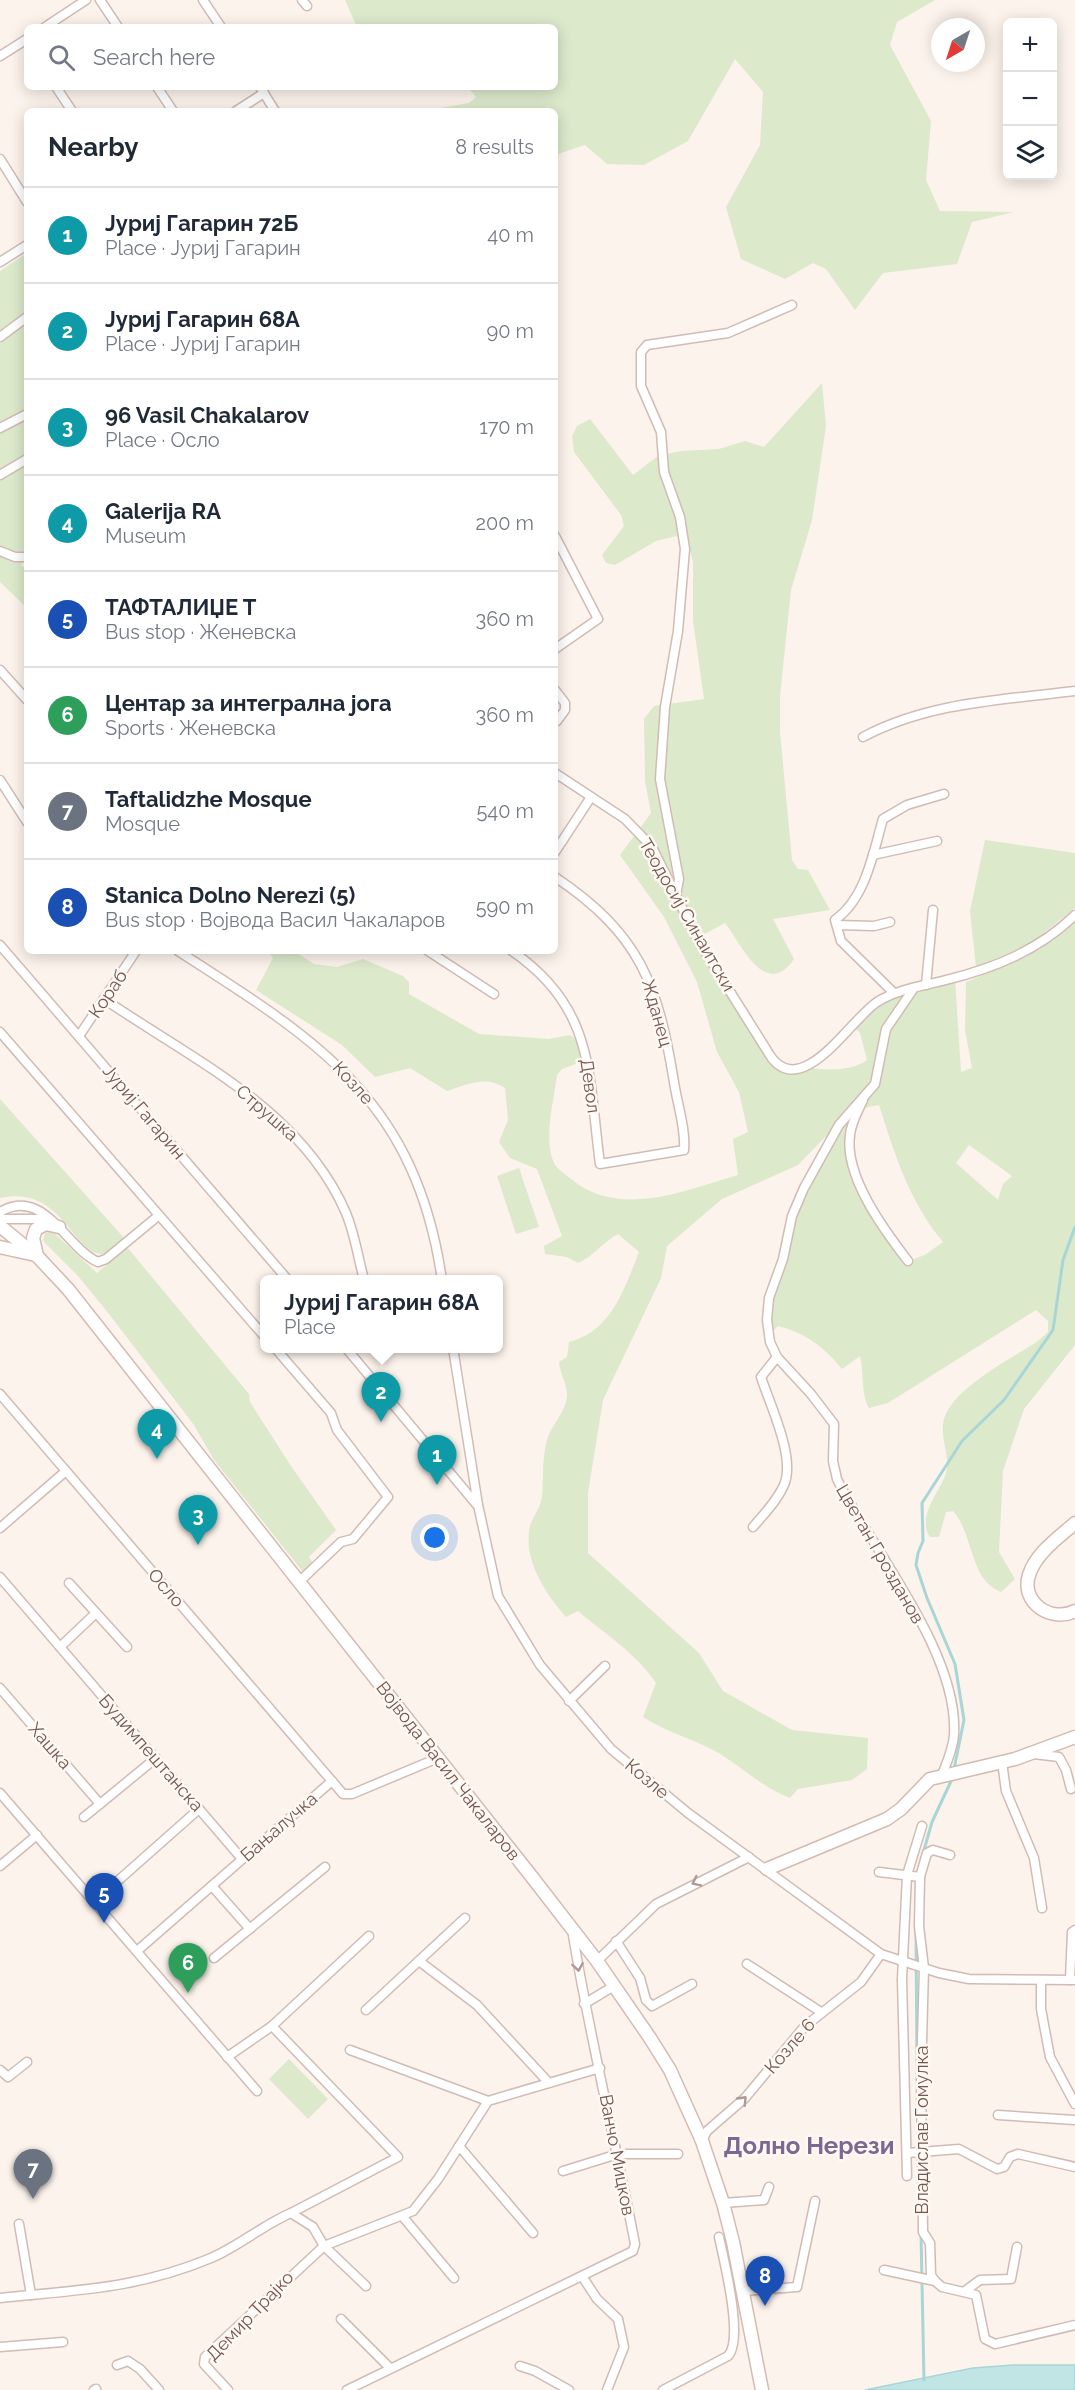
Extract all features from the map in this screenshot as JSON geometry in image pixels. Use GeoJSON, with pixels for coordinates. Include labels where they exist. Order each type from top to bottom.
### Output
{"type":"FeatureCollection","features":[{"type":"Feature","properties":{"kind":"street"},"geometry":{"type":"LineString","coordinates":[[50,24],[86,0]]}},
{"type":"Feature","properties":{"kind":"street"},"geometry":{"type":"LineString","coordinates":[[100,0],[116,24]]}},
{"type":"Feature","properties":{"kind":"street"},"geometry":{"type":"LineString","coordinates":[[203,0],[219,24]]}},
{"type":"Feature","properties":{"kind":"street"},"geometry":{"type":"LineString","coordinates":[[0,56],[24,41]]}},
{"type":"Feature","properties":{"kind":"street"},"geometry":{"type":"LineString","coordinates":[[58,90],[70,108]]}},
{"type":"Feature","properties":{"kind":"street"},"geometry":{"type":"LineString","coordinates":[[159,90],[171,108]]}},
{"type":"Feature","properties":{"kind":"street"},"geometry":{"type":"LineString","coordinates":[[241,108],[262,90],[273,108]]}},
{"type":"Feature","properties":{"kind":"street"},"geometry":{"type":"LineString","coordinates":[[0,159],[24,197]]}},
{"type":"Feature","properties":{"kind":"street"},"geometry":{"type":"LineString","coordinates":[[0,262],[24,247]]}},
{"type":"Feature","properties":{"kind":"street"},"geometry":{"type":"LineString","coordinates":[[676,895],[679,879],[660,779],[665,707],[678,631],[685,549],[680,517],[664,472],[661,432],[641,386],[641,352],[647,345],[728,333],[792,305]]}},
{"type":"Feature","properties":{"kind":"street"},"geometry":{"type":"LineString","coordinates":[[0,338],[24,319]]}},
{"type":"Feature","properties":{"kind":"street"},"geometry":{"type":"LineString","coordinates":[[0,428],[24,416]]}},
{"type":"Feature","properties":{"kind":"street"},"geometry":{"type":"LineString","coordinates":[[0,475],[24,461]]}},
{"type":"Feature","properties":{"kind":"street"},"geometry":{"type":"LineString","coordinates":[[558,542],[598,620],[558,647]]}},
{"type":"Feature","properties":{"kind":"street"},"geometry":{"type":"LineString","coordinates":[[0,551],[15,557],[24,557]]}},
{"type":"Feature","properties":{"kind":"street"},"geometry":{"type":"LineString","coordinates":[[0,670],[24,697]]}},
{"type":"Feature","properties":{"kind":"street"},"geometry":{"type":"LineString","coordinates":[[863,737],[890,723],[936,709],[1075,691]]}},
{"type":"Feature","properties":{"kind":"street"},"geometry":{"type":"LineString","coordinates":[[558,694],[565,703],[565,710],[558,720]]}},
{"type":"Feature","properties":{"kind":"street","name":"Теодосиј Синаитски"},"geometry":{"type":"LineString","coordinates":[[558,775],[625,819],[652,847],[699,942],[771,1058],[782,1068],[798,1069],[810,1066],[824,1056],[862,1014],[893,992],[975,972],[1017,957],[1045,940],[1075,915]]}},
{"type":"Feature","properties":{"kind":"street"},"geometry":{"type":"LineString","coordinates":[[0,780],[24,817]]}},
{"type":"Feature","properties":{"kind":"street"},"geometry":{"type":"LineString","coordinates":[[893,992],[841,941],[835,920],[851,905],[862,884],[883,819],[907,805],[944,794]]}},
{"type":"Feature","properties":{"kind":"street"},"geometry":{"type":"LineString","coordinates":[[558,847],[591,797]]}},
{"type":"Feature","properties":{"kind":"street"},"geometry":{"type":"LineString","coordinates":[[873,855],[937,841]]}},
{"type":"Feature","properties":{"kind":"street","name":"Жданец"},"geometry":{"type":"LineString","coordinates":[[558,879],[588,899],[621,932],[640,961],[655,994],[666,1036],[684,1150]]}},
{"type":"Feature","properties":{"kind":"street"},"geometry":{"type":"LineString","coordinates":[[926,985],[933,910]]}},
{"type":"Feature","properties":{"kind":"street"},"geometry":{"type":"LineString","coordinates":[[837,925],[873,926],[890,922]]}},
{"type":"Feature","properties":{"kind":"street","name":"Јуриј Гагарин"},"geometry":{"type":"LineString","coordinates":[[0,945],[284,1275]]}},
{"type":"Feature","properties":{"kind":"street","name":"Кораб"},"geometry":{"type":"LineString","coordinates":[[79,1036],[134,954]]}},
{"type":"Feature","properties":{"kind":"street","name":"Козле"},"geometry":{"type":"LineString","coordinates":[[182,954],[301,1034],[333,1060],[369,1098],[396,1137],[417,1182],[431,1225],[441,1275]]}},
{"type":"Feature","properties":{"kind":"street"},"geometry":{"type":"LineString","coordinates":[[433,954],[494,994]]}},
{"type":"Feature","properties":{"kind":"street","name":"Девол"},"geometry":{"type":"LineString","coordinates":[[516,954],[550,981],[569,1008],[583,1039],[600,1164],[684,1150]]}},
{"type":"Feature","properties":{"kind":"street"},"geometry":{"type":"LineString","coordinates":[[753,1527],[775,1502],[785,1484],[787,1471],[778,1425],[761,1377],[777,1357],[770,1342],[767,1320],[769,1298],[783,1259],[792,1216],[804,1188],[839,1125],[864,1097],[877,1078],[886,1029],[914,988]]}},
{"type":"Feature","properties":{"kind":"street","name":"Струшка"},"geometry":{"type":"LineString","coordinates":[[104,999],[243,1091],[291,1131],[315,1160],[338,1197],[353,1231],[363,1275]]}},
{"type":"Feature","properties":{"kind":"street"},"geometry":{"type":"LineString","coordinates":[[0,1032],[260,1331]]}},
{"type":"Feature","properties":{"kind":"street"},"geometry":{"type":"LineString","coordinates":[[864,1097],[850,1135],[852,1161],[877,1216],[908,1261]]}},
{"type":"Feature","properties":{"kind":"street"},"geometry":{"type":"LineString","coordinates":[[0,1212],[21,1205],[38,1210],[56,1223],[92,1259],[101,1262],[158,1216]]}},
{"type":"Feature","properties":{"kind":"street"},"geometry":{"type":"LineString","coordinates":[[0,1219],[31,1217],[56,1223]]}},
{"type":"Feature","properties":{"kind":"street"},"geometry":{"type":"LineString","coordinates":[[38,1257],[33,1243],[36,1229],[43,1224],[56,1223]]}},
{"type":"Feature","properties":{"kind":"street","name":"Војвода Васил Чакаларов"},"geometry":{"type":"LineString","coordinates":[[0,1226],[38,1257],[93,1320],[597,1961],[670,2070],[702,2141],[723,2203],[762,2390]]}},
{"type":"Feature","properties":{"kind":"street"},"geometry":{"type":"LineString","coordinates":[[0,1247],[38,1257]]}},
{"type":"Feature","properties":{"kind":"street"},"geometry":{"type":"LineString","coordinates":[[278,1353],[328,1410],[337,1430],[388,1497],[353,1539],[340,1542],[299,1582]]}},
{"type":"Feature","properties":{"kind":"street"},"geometry":{"type":"LineString","coordinates":[[350,1353],[478,1505]]}},
{"type":"Feature","properties":{"kind":"street","name":"Козле"},"geometry":{"type":"LineString","coordinates":[[454,1353],[478,1505],[493,1581],[504,1610],[540,1665],[611,1749],[637,1772],[881,1954],[969,1979],[1073,1980]]}},
{"type":"Feature","properties":{"kind":"street","name":"Цветан Грозданов"},"geometry":{"type":"LineString","coordinates":[[777,1357],[805,1387],[834,1424],[833,1461],[837,1479],[937,1656],[953,1713],[954,1736],[942,1775]]}},
{"type":"Feature","properties":{"kind":"street","name":"Осло"},"geometry":{"type":"LineString","coordinates":[[0,1394],[332,1781]]}},
{"type":"Feature","properties":{"kind":"street"},"geometry":{"type":"LineString","coordinates":[[0,1528],[66,1472]]}},
{"type":"Feature","properties":{"kind":"street"},"geometry":{"type":"LineString","coordinates":[[1075,1523],[1037,1558],[1028,1576],[1028,1587],[1040,1610],[1053,1615],[1068,1615],[1075,1611]]}},
{"type":"Feature","properties":{"kind":"street","name":"Будимпештанска"},"geometry":{"type":"LineString","coordinates":[[0,1576],[242,1859]]}},
{"type":"Feature","properties":{"kind":"street"},"geometry":{"type":"LineString","coordinates":[[69,1583],[127,1647]]}},
{"type":"Feature","properties":{"kind":"street"},"geometry":{"type":"LineString","coordinates":[[60,1647],[96,1613]]}},
{"type":"Feature","properties":{"kind":"street"},"geometry":{"type":"LineString","coordinates":[[569,1701],[604,1666]]}},
{"type":"Feature","properties":{"kind":"street","name":"Хашка"},"geometry":{"type":"LineString","coordinates":[[0,1688],[100,1804]]}},
{"type":"Feature","properties":{"kind":"street"},"geometry":{"type":"LineString","coordinates":[[767,1869],[887,1819],[901,1809],[921,1786],[942,1775],[1031,1754],[1075,1737]]}},
{"type":"Feature","properties":{"kind":"street"},"geometry":{"type":"LineString","coordinates":[[1031,1754],[1059,1757],[1066,1770],[1071,1789]]}},
{"type":"Feature","properties":{"kind":"street"},"geometry":{"type":"LineString","coordinates":[[84,1817],[156,1758]]}},
{"type":"Feature","properties":{"kind":"street","name":"Бањалучка"},"geometry":{"type":"LineString","coordinates":[[137,1952],[332,1781],[343,1794],[352,1794],[438,1758]]}},
{"type":"Feature","properties":{"kind":"street"},"geometry":{"type":"LineString","coordinates":[[1002,1762],[1006,1791],[1034,1857],[1042,1908]]}},
{"type":"Feature","properties":{"kind":"street"},"geometry":{"type":"LineString","coordinates":[[0,1793],[257,2091]]}},
{"type":"Feature","properties":{"kind":"street"},"geometry":{"type":"LineString","coordinates":[[94,1902],[199,1809]]}},
{"type":"Feature","properties":{"kind":"street"},"geometry":{"type":"LineString","coordinates":[[908,2176],[906,2044],[902,1979],[905,1961],[907,1875],[922,1826]]}},
{"type":"Feature","properties":{"kind":"street"},"geometry":{"type":"LineString","coordinates":[[0,1866],[37,1835]]}},
{"type":"Feature","properties":{"kind":"street","name":"Владислав Гомулка"},"geometry":{"type":"LineString","coordinates":[[934,2282],[931,2275],[930,2243],[923,2232],[924,1968],[919,1926],[920,1877],[927,1854],[933,1850],[950,1854]]}},
{"type":"Feature","properties":{"kind":"street"},"geometry":{"type":"LineString","coordinates":[[597,1961],[656,1904],[749,1857]]}},
{"type":"Feature","properties":{"kind":"street"},"geometry":{"type":"LineString","coordinates":[[214,1958],[325,1867]]}},
{"type":"Feature","properties":{"kind":"street"},"geometry":{"type":"LineString","coordinates":[[879,1872],[920,1877]]}},
{"type":"Feature","properties":{"kind":"street"},"geometry":{"type":"LineString","coordinates":[[212,1886],[250,1929]]}},
{"type":"Feature","properties":{"kind":"street"},"geometry":{"type":"LineString","coordinates":[[366,2010],[465,1918]]}},
{"type":"Feature","properties":{"kind":"street","name":"Ванчо Мицков"},"geometry":{"type":"LineString","coordinates":[[347,2390],[630,2254],[634,2248],[618,2154],[584,2004],[572,1929]]}},
{"type":"Feature","properties":{"kind":"street"},"geometry":{"type":"LineString","coordinates":[[1073,1980],[1072,1932],[1075,1930]]}},
{"type":"Feature","properties":{"kind":"street"},"geometry":{"type":"LineString","coordinates":[[227,2058],[272,2026],[369,1936]]}},
{"type":"Feature","properties":{"kind":"street"},"geometry":{"type":"LineString","coordinates":[[616,1941],[640,1978],[646,2000],[652,2006],[692,1984]]}},
{"type":"Feature","properties":{"kind":"street","name":"Козле 6"},"geometry":{"type":"LineString","coordinates":[[702,2141],[707,2131],[746,2098],[799,2034],[821,2012],[861,1982],[881,1954]]}},
{"type":"Feature","properties":{"kind":"street"},"geometry":{"type":"LineString","coordinates":[[419,1961],[477,2005],[549,2083]]}},
{"type":"Feature","properties":{"kind":"street"},"geometry":{"type":"LineString","coordinates":[[747,1964],[821,2012]]}},
{"type":"Feature","properties":{"kind":"street"},"geometry":{"type":"LineString","coordinates":[[1041,1980],[1041,2009],[1048,2049],[1055,2069],[1065,2081],[1075,2104]]}},
{"type":"Feature","properties":{"kind":"street"},"geometry":{"type":"LineString","coordinates":[[584,2004],[614,1986]]}},
{"type":"Feature","properties":{"kind":"street"},"geometry":{"type":"LineString","coordinates":[[0,2298],[131,2284],[175,2273],[214,2257],[272,2221],[398,2157],[272,2026]]}},
{"type":"Feature","properties":{"kind":"street"},"geometry":{"type":"LineString","coordinates":[[906,2044],[922,2044]]}},
{"type":"Feature","properties":{"kind":"street"},"geometry":{"type":"LineString","coordinates":[[350,2050],[488,2101],[600,2068]]}},
{"type":"Feature","properties":{"kind":"street"},"geometry":{"type":"LineString","coordinates":[[0,2070],[8,2077],[27,2062]]}},
{"type":"Feature","properties":{"kind":"street"},"geometry":{"type":"LineString","coordinates":[[1065,2081],[1075,2083]]}},
{"type":"Feature","properties":{"kind":"street","name":"Демир Трајко"},"geometry":{"type":"LineString","coordinates":[[228,2390],[203,2360],[295,2270],[324,2246],[403,2217],[413,2211],[425,2198],[488,2101]]}},
{"type":"Feature","properties":{"kind":"street"},"geometry":{"type":"LineString","coordinates":[[999,2115],[1075,2120]]}},
{"type":"Feature","properties":{"kind":"street"},"geometry":{"type":"LineString","coordinates":[[459,2146],[533,2233]]}},
{"type":"Feature","properties":{"kind":"street"},"geometry":{"type":"LineString","coordinates":[[907,2153],[959,2149],[997,2169],[1004,2167],[1010,2157],[1018,2154],[1075,2167]]}},
{"type":"Feature","properties":{"kind":"street"},"geometry":{"type":"LineString","coordinates":[[563,2171],[618,2154],[678,2154]]}},
{"type":"Feature","properties":{"kind":"street"},"geometry":{"type":"LineString","coordinates":[[723,2203],[764,2200],[769,2187]]}},
{"type":"Feature","properties":{"kind":"street"},"geometry":{"type":"LineString","coordinates":[[742,2291],[796,2287],[815,2201]]}},
{"type":"Feature","properties":{"kind":"street"},"geometry":{"type":"LineString","coordinates":[[291,2213],[313,2227],[324,2246],[366,2286]]}},
{"type":"Feature","properties":{"kind":"street"},"geometry":{"type":"LineString","coordinates":[[403,2217],[454,2278]]}},
{"type":"Feature","properties":{"kind":"street"},"geometry":{"type":"LineString","coordinates":[[19,2224],[31,2295]]}},
{"type":"Feature","properties":{"kind":"street"},"geometry":{"type":"LineString","coordinates":[[663,2390],[728,2356],[734,2346],[730,2294],[719,2237]]}},
{"type":"Feature","properties":{"kind":"street"},"geometry":{"type":"LineString","coordinates":[[965,2291],[980,2280],[1011,2279],[1017,2247]]}},
{"type":"Feature","properties":{"kind":"street"},"geometry":{"type":"LineString","coordinates":[[884,2270],[934,2282],[942,2288],[972,2292],[978,2299],[986,2339],[992,2344],[1075,2325]]}},
{"type":"Feature","properties":{"kind":"street"},"geometry":{"type":"LineString","coordinates":[[582,2276],[597,2299],[618,2319],[624,2347],[607,2390]]}},
{"type":"Feature","properties":{"kind":"street"},"geometry":{"type":"LineString","coordinates":[[341,2319],[390,2368]]}},
{"type":"Feature","properties":{"kind":"street"},"geometry":{"type":"LineString","coordinates":[[0,2347],[63,2342]]}},
{"type":"Feature","properties":{"kind":"street"},"geometry":{"type":"LineString","coordinates":[[117,2365],[128,2361],[140,2369],[159,2390]]}},
{"type":"Feature","properties":{"kind":"street"},"geometry":{"type":"LineString","coordinates":[[519,2366],[535,2371],[569,2390]]}},
{"type":"Feature","properties":{"kind":"green space"},"geometry":{"type":"Polygon","coordinates":[[[345,0],[935,0],[897,22],[890,45],[931,121],[926,180],[940,211],[1014,212],[972,222],[957,264],[883,273],[855,310],[826,269],[813,263],[785,279],[741,259],[726,207],[760,145],[763,92],[735,59],[688,141],[644,165],[607,164],[585,145],[558,154],[558,108],[440,108],[469,103],[476,97],[470,90],[558,90],[558,24],[356,24],[345,0]]]}},
{"type":"Feature","properties":{"kind":"green space"},"geometry":{"type":"Polygon","coordinates":[[[24,255],[24,559],[21,566],[24,567],[24,605],[0,582],[0,271],[24,255]]]}},
{"type":"Feature","properties":{"kind":"green space"},"geometry":{"type":"Polygon","coordinates":[[[822,383],[826,426],[812,520],[791,590],[780,696],[780,732],[792,860],[798,869],[808,870],[830,910],[773,919],[794,959],[783,970],[773,974],[755,964],[725,923],[697,938],[777,1065],[836,1069],[858,1065],[867,1060],[860,1033],[854,1027],[875,1004],[955,978],[961,1072],[972,1068],[965,1030],[966,982],[1028,956],[1075,920],[1075,1345],[1024,1409],[1003,1471],[999,1552],[1015,1579],[1001,1592],[991,1586],[977,1567],[965,1532],[953,1511],[946,1512],[939,1537],[930,1537],[926,1529],[927,1513],[946,1473],[947,1460],[943,1426],[950,1407],[971,1385],[1038,1341],[1048,1332],[1048,1321],[1036,1310],[888,1403],[869,1408],[866,1402],[860,1356],[842,1369],[829,1354],[806,1337],[778,1326],[769,1335],[767,1320],[785,1241],[832,1130],[798,1165],[722,1199],[667,1246],[661,1278],[603,1400],[588,1493],[588,1553],[699,1653],[723,1691],[792,1730],[868,1738],[867,1769],[852,1780],[798,1789],[790,1798],[769,1787],[715,1751],[643,1717],[656,1683],[639,1662],[578,1611],[566,1617],[544,1588],[530,1555],[529,1531],[542,1497],[546,1442],[567,1397],[559,1362],[567,1357],[569,1342],[596,1328],[614,1307],[622,1294],[639,1252],[618,1234],[578,1263],[567,1257],[545,1254],[544,1246],[562,1236],[537,1169],[510,1158],[499,1142],[508,1120],[505,1088],[484,1081],[447,1091],[410,1068],[375,1077],[342,1045],[256,990],[273,958],[270,954],[299,954],[314,964],[337,967],[363,959],[403,976],[409,982],[409,994],[479,1034],[549,1039],[570,1035],[578,1041],[581,1062],[562,1069],[557,1075],[549,1131],[551,1153],[555,1165],[561,1171],[589,1191],[609,1197],[631,1199],[675,1194],[738,1175],[733,1139],[748,1132],[739,1092],[717,1052],[697,982],[664,917],[620,855],[651,813],[645,781],[644,719],[654,706],[704,699],[693,621],[693,562],[688,543],[677,536],[656,541],[615,565],[606,563],[602,555],[624,526],[621,515],[574,452],[572,436],[577,426],[590,419],[633,475],[658,456],[681,451],[719,449],[745,441],[764,447],[822,383]],[[879,1105],[858,1109],[853,1131],[852,1151],[857,1170],[874,1207],[908,1261],[925,1255],[943,1242],[912,1194],[897,1160],[879,1105]],[[969,1145],[956,1163],[998,1200],[1003,1184],[1012,1176],[969,1145]]]}},
{"type":"Feature","properties":{"kind":"green space"},"geometry":{"type":"Polygon","coordinates":[[[985,840],[1075,853],[1075,908],[1030,944],[976,967],[970,911],[985,840]]]}},
{"type":"Feature","properties":{"kind":"green space"},"geometry":{"type":"Polygon","coordinates":[[[0,1099],[124,1238],[105,1254],[94,1252],[84,1245],[53,1210],[39,1201],[22,1197],[0,1198],[0,1099]]]}},
{"type":"Feature","properties":{"kind":"green space"},"geometry":{"type":"Polygon","coordinates":[[[519,1168],[539,1227],[516,1234],[497,1176],[519,1168]]]}},
{"type":"Feature","properties":{"kind":"green space"},"geometry":{"type":"Polygon","coordinates":[[[52,1231],[97,1273],[127,1247],[249,1394],[250,1402],[336,1530],[309,1557],[313,1563],[303,1572],[214,1460],[194,1425],[109,1314],[78,1276],[43,1241],[45,1233],[52,1231]]]}},
{"type":"Feature","properties":{"kind":"green space"},"geometry":{"type":"Polygon","coordinates":[[[289,2059],[328,2099],[308,2119],[269,2079],[289,2059]]]}},
{"type":"Feature","properties":{"kind":"water"},"geometry":{"type":"Polygon","coordinates":[[[1013,2365],[1075,2365],[1075,2390],[865,2390],[973,2368],[1013,2365]]]}},
{"type":"Feature","properties":{"kind":"waterway"},"geometry":{"type":"LineString","coordinates":[[954,1769],[964,1720],[955,1664],[927,1598],[916,1565],[923,1541],[922,1503],[962,1441],[1004,1400],[1053,1330],[1063,1260],[1075,1227]]}},
{"type":"Feature","properties":{"kind":"waterway"},"geometry":{"type":"LineString","coordinates":[[918,1871],[932,1822],[952,1779]]}},
{"type":"Feature","properties":{"kind":"waterway"},"geometry":{"type":"LineString","coordinates":[[916,1928],[917,2068]]}},
{"type":"Feature","properties":{"kind":"waterway"},"geometry":{"type":"LineString","coordinates":[[921,2234],[924,2380]]}},
{"type":"Feature","properties":{"kind":"place","name":"Јуриј Гагарин 68А"},"geometry":{"type":"Point","coordinates":[381,1422]}},
{"type":"Feature","properties":{"kind":"place","name":"Galerija RA"},"geometry":{"type":"Point","coordinates":[157,1459]}},
{"type":"Feature","properties":{"kind":"place","name":"Јуриј Гагарин 72Б"},"geometry":{"type":"Point","coordinates":[437,1485]}},
{"type":"Feature","properties":{"kind":"place","name":"96 Vasil Chakalarov"},"geometry":{"type":"Point","coordinates":[198,1545]}},
{"type":"Feature","properties":{"kind":"place","name":"ТАФТАЛИЏЕ Т"},"geometry":{"type":"Point","coordinates":[104,1923]}},
{"type":"Feature","properties":{"kind":"place","name":"Центар за интегрална јога"},"geometry":{"type":"Point","coordinates":[188,1993]}},
{"type":"Feature","properties":{"kind":"place","name":"Taftalidzhe Mosque"},"geometry":{"type":"Point","coordinates":[33,2199]}},
{"type":"Feature","properties":{"kind":"place","name":"Stanica Dolno Nerezi (5)"},"geometry":{"type":"Point","coordinates":[765,2306]}},
{"type":"Feature","properties":{"kind":"district","name":"Долно Нерези"},"geometry":{"type":"Point","coordinates":[809,2146]}}]}
